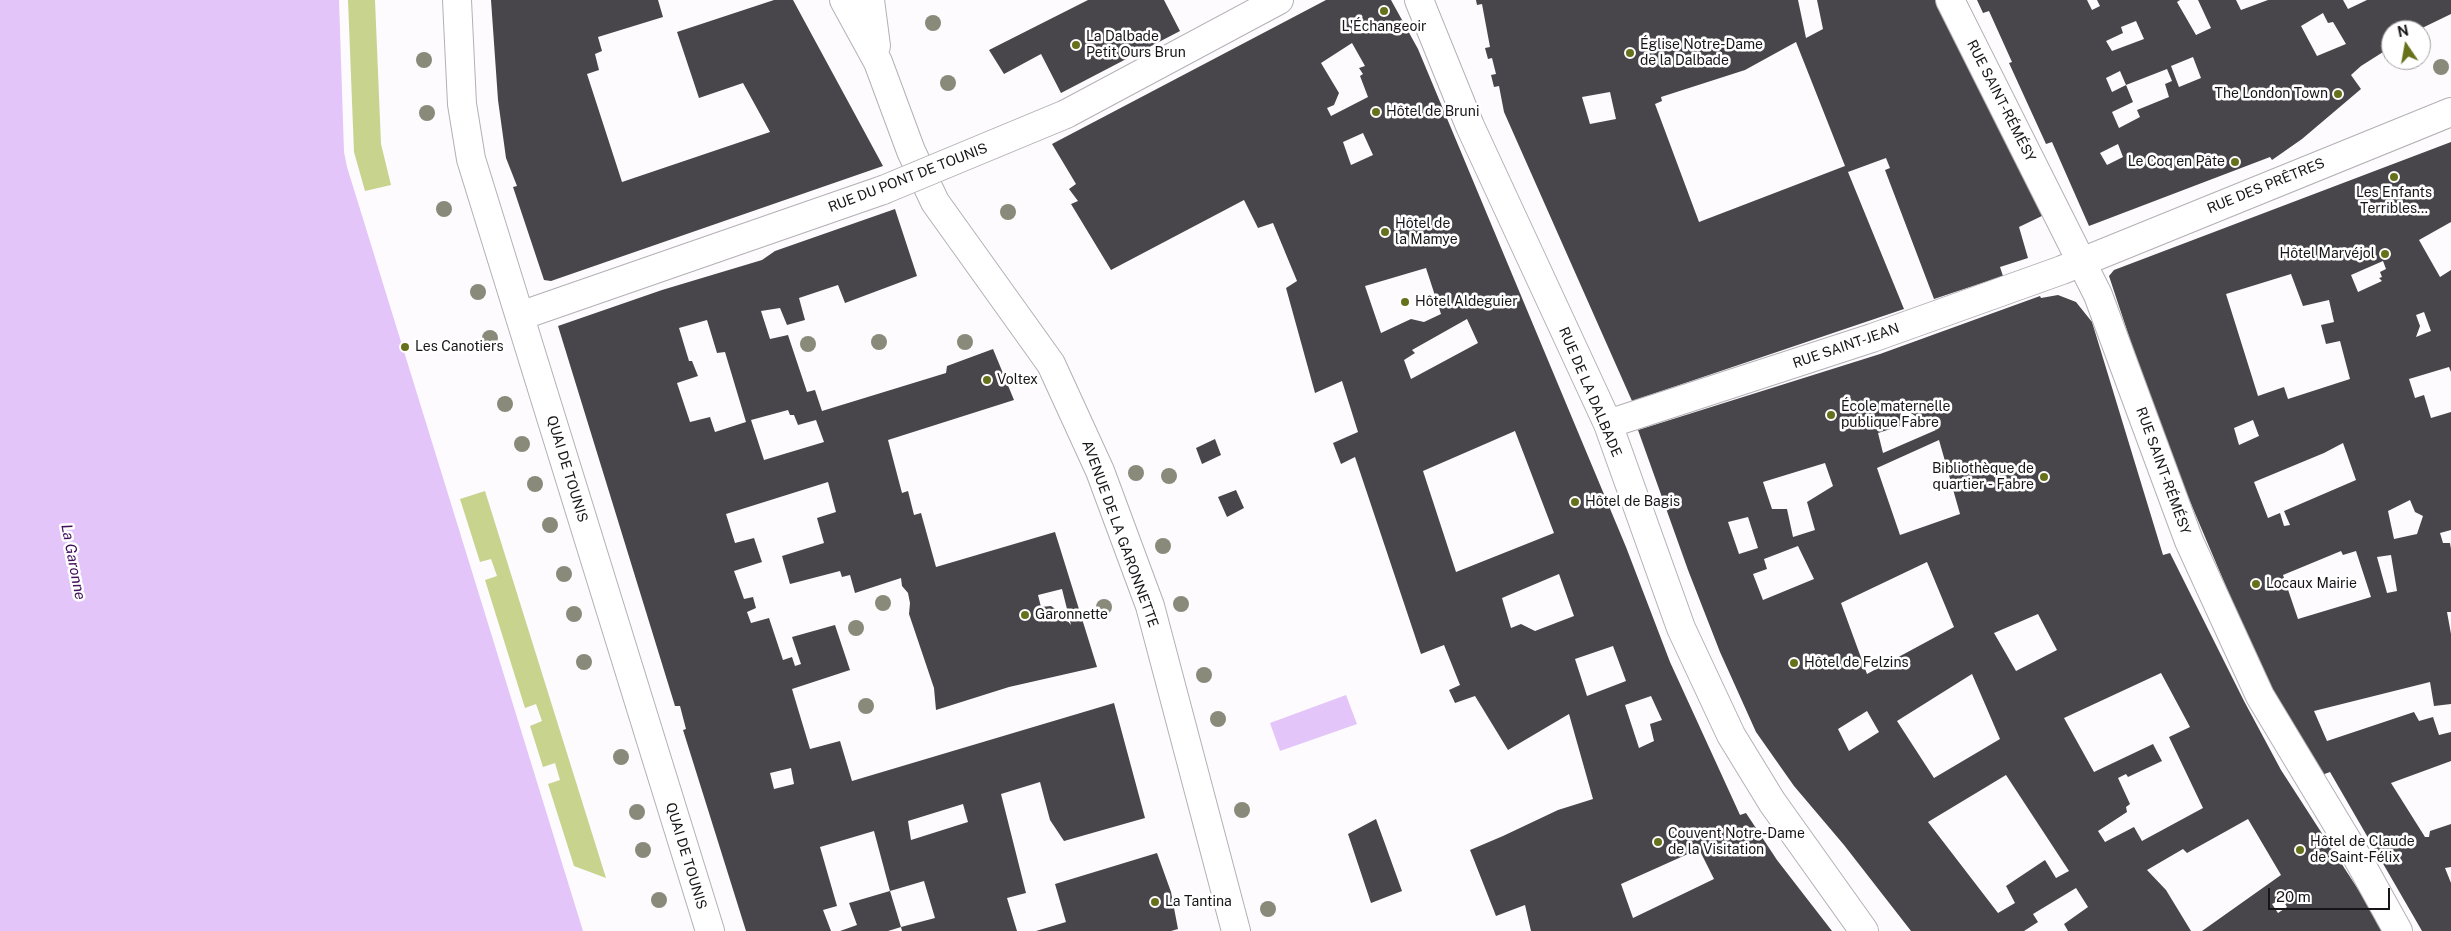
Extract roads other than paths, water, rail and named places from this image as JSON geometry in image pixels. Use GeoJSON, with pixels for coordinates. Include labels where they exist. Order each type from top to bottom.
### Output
{"type":"FeatureCollection","features":[{"type":"Feature","properties":{"kind":"street","name":"QUAI DE TOUNIS"},"geometry":{"type":"LineString","coordinates":[[457,0],[462,104],[471,158],[710,931]]}},
{"type":"Feature","properties":{"kind":"street","name":"AVENUE DE LA GARONNETTE"},"geometry":{"type":"LineString","coordinates":[[844,0],[878,62],[912,152],[935,202],[1051,364],[1100,471],[1150,606],[1236,931]]}},
{"type":"Feature","properties":{"kind":"street","name":"AVENUE DE LA GARONNETTE"},"geometry":{"type":"LineString","coordinates":[[870,0],[878,62]]}},
{"type":"Feature","properties":{"kind":"street","name":"RUE DU PONT DE TOUNIS"},"geometry":{"type":"LineString","coordinates":[[520,316],[883,190],[1066,114],[1279,0]]}},
{"type":"Feature","properties":{"kind":"street","name":"RUE DE LA DALBADE"},"geometry":{"type":"LineString","coordinates":[[1418,0],[1470,126],[1608,424],[1680,628],[1731,736],[1772,802],[1864,931]]}},
{"type":"Feature","properties":{"kind":"street","name":"RUE SAINT-RÉMÉSY"},"geometry":{"type":"LineString","coordinates":[[1950,0],[2098,295],[2189,541],[2260,696],[2357,857],[2398,931]]}},
{"type":"Feature","properties":{"kind":"street","name":"RUE DES PRÊTRES"},"geometry":{"type":"LineString","coordinates":[[2081,261],[2451,112]]}},
{"type":"Feature","properties":{"kind":"street","name":"RUE SAINT-JEAN"},"geometry":{"type":"LineString","coordinates":[[1608,424],[1872,338],[2062,270],[2081,261]]}},
{"type":"Feature","properties":{"kind":"water","name":"La Garonne"},"geometry":{"type":"Polygon","coordinates":[[[0,0],[339,0],[344,152],[347,167],[583,931],[0,931],[0,0]]]}},
{"type":"Feature","properties":{"kind":"water"},"geometry":{"type":"Polygon","coordinates":[[[1346,695],[1357,724],[1280,751],[1270,723],[1346,695]]]}},
{"type":"Feature","properties":{"kind":"place","name":"L'Échangeoir"},"geometry":{"type":"Point","coordinates":[1384,11]}},
{"type":"Feature","properties":{"kind":"place","name":"La Dalbade Petit Ours Brun"},"geometry":{"type":"Point","coordinates":[1076,45]}},
{"type":"Feature","properties":{"kind":"place","name":"Église Notre-Dame de la Dalbade"},"geometry":{"type":"Point","coordinates":[1630,53]}},
{"type":"Feature","properties":{"kind":"place","name":"The London Town"},"geometry":{"type":"Point","coordinates":[2338,94]}},
{"type":"Feature","properties":{"kind":"place","name":"Hôtel de Bruni"},"geometry":{"type":"Point","coordinates":[1376,112]}},
{"type":"Feature","properties":{"kind":"place","name":"Le Coq en Pâte"},"geometry":{"type":"Point","coordinates":[2235,162]}},
{"type":"Feature","properties":{"kind":"place","name":"Les Enfants Terribles..."},"geometry":{"type":"Point","coordinates":[2394,177]}},
{"type":"Feature","properties":{"kind":"place","name":"Hôtel de la Mamye"},"geometry":{"type":"Point","coordinates":[1385,232]}},
{"type":"Feature","properties":{"kind":"place","name":"Hôtel Marvéjol"},"geometry":{"type":"Point","coordinates":[2385,254]}},
{"type":"Feature","properties":{"kind":"place","name":"Hôtel Aldeguier"},"geometry":{"type":"Point","coordinates":[1405,302]}},
{"type":"Feature","properties":{"kind":"place","name":"Les Canotiers"},"geometry":{"type":"Point","coordinates":[405,347]}},
{"type":"Feature","properties":{"kind":"place","name":"Voltex"},"geometry":{"type":"Point","coordinates":[987,380]}},
{"type":"Feature","properties":{"kind":"place","name":"École maternelle publique Fabre"},"geometry":{"type":"Point","coordinates":[1831,415]}},
{"type":"Feature","properties":{"kind":"place","name":"Bibliothèque de quartier - Fabre"},"geometry":{"type":"Point","coordinates":[2044,477]}},
{"type":"Feature","properties":{"kind":"place","name":"Hôtel de Bagis"},"geometry":{"type":"Point","coordinates":[1575,502]}},
{"type":"Feature","properties":{"kind":"place","name":"Locaux Mairie"},"geometry":{"type":"Point","coordinates":[2256,584]}},
{"type":"Feature","properties":{"kind":"place","name":"Garonnette"},"geometry":{"type":"Point","coordinates":[1025,615]}},
{"type":"Feature","properties":{"kind":"place","name":"Hôtel de Felzins"},"geometry":{"type":"Point","coordinates":[1794,663]}},
{"type":"Feature","properties":{"kind":"place","name":"Couvent Notre-Dame de la Visitation"},"geometry":{"type":"Point","coordinates":[1658,842]}},
{"type":"Feature","properties":{"kind":"place","name":"Hôtel de Claude de Saint-Félix"},"geometry":{"type":"Point","coordinates":[2300,850]}},
{"type":"Feature","properties":{"kind":"place","name":"La Tantina"},"geometry":{"type":"Point","coordinates":[1155,902]}}]}
